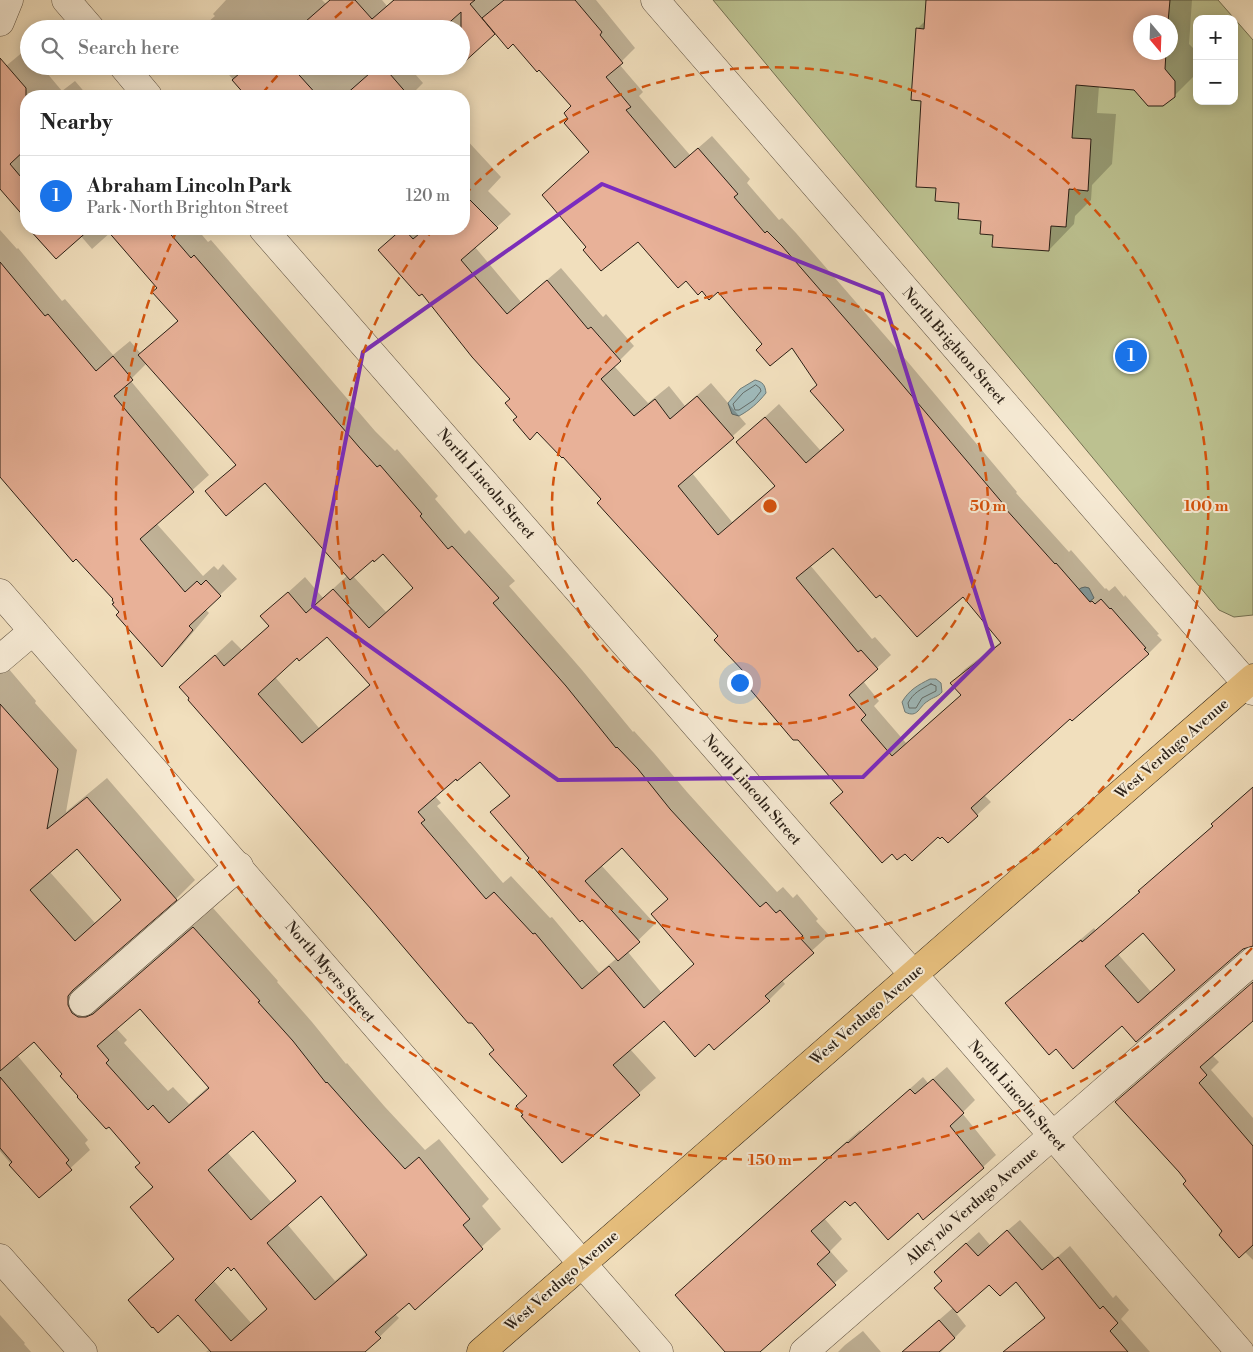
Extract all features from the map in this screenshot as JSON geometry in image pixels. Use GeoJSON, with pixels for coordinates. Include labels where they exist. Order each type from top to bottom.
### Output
{"type":"FeatureCollection","features":[{"type":"Feature","properties":{"kind":"main road","name":"West Verdugo Avenue"},"geometry":{"type":"LineString","coordinates":[[481,1352],[913,974],[1251,685]]}},
{"type":"Feature","properties":{"kind":"street"},"geometry":{"type":"LineString","coordinates":[[0,22],[9,0]]}},
{"type":"Feature","properties":{"kind":"street"},"geometry":{"type":"LineString","coordinates":[[66,0],[83,20]]}},
{"type":"Feature","properties":{"kind":"street","name":"North Brighton Street"},"geometry":{"type":"LineString","coordinates":[[655,0],[1251,685]]}},
{"type":"Feature","properties":{"kind":"street"},"geometry":{"type":"LineString","coordinates":[[130,75],[143,90]]}},
{"type":"Feature","properties":{"kind":"street","name":"North Lincoln Street"},"geometry":{"type":"LineString","coordinates":[[268,235],[1240,1352]]}},
{"type":"Feature","properties":{"kind":"street","name":"North Myers Street"},"geometry":{"type":"LineString","coordinates":[[0,593],[659,1352]]}},
{"type":"Feature","properties":{"kind":"street"},"geometry":{"type":"LineString","coordinates":[[0,659],[33,631]]}},
{"type":"Feature","properties":{"kind":"street"},"geometry":{"type":"LineString","coordinates":[[83,1002],[238,866]]}},
{"type":"Feature","properties":{"kind":"street","name":"Alley n/o Verdugo Avenue"},"geometry":{"type":"LineString","coordinates":[[804,1352],[1253,961]]}},
{"type":"Feature","properties":{"kind":"street"},"geometry":{"type":"LineString","coordinates":[[0,1258],[83,1352]]}},
{"type":"Feature","properties":{"kind":"highlighted area"},"geometry":{"type":"Polygon","coordinates":[[[602,184],[882,294],[993,648],[863,777],[558,780],[313,606],[363,352],[602,184]]]}},
{"type":"Feature","properties":{"kind":"green space"},"geometry":{"type":"Polygon","coordinates":[[[713,0],[1218,0],[1231,15],[1193,15],[1193,105],[1238,105],[1238,23],[1253,40],[1253,615],[1234,617],[1219,610],[713,0]]]}},
{"type":"Feature","properties":{"kind":"water"},"geometry":{"type":"Polygon","coordinates":[[[755,380],[763,384],[766,393],[754,406],[743,414],[739,416],[732,414],[728,403],[740,389],[755,380]]]}},
{"type":"Feature","properties":{"kind":"water"},"geometry":{"type":"Polygon","coordinates":[[[1085,587],[1089,588],[1094,598],[1084,606],[1077,591],[1085,587]]]}},
{"type":"Feature","properties":{"kind":"water"},"geometry":{"type":"Polygon","coordinates":[[[930,679],[936,679],[941,683],[942,692],[925,703],[916,713],[909,714],[905,712],[902,702],[908,694],[914,688],[930,679]]]}},
{"type":"Feature","properties":{"kind":"building"},"geometry":{"type":"Polygon","coordinates":[[[330,0],[355,0],[372,19],[394,0],[475,0],[470,4],[495,34],[470,57],[470,20],[461,20],[461,12],[452,20],[307,20],[330,0]]]}},
{"type":"Feature","properties":{"kind":"building"},"geometry":{"type":"Polygon","coordinates":[[[504,0],[575,0],[602,32],[600,35],[623,63],[606,77],[631,107],[626,110],[675,168],[698,148],[738,194],[734,197],[765,233],[767,231],[782,246],[894,375],[1004,507],[1055,564],[1090,602],[1092,601],[1095,604],[1101,599],[1111,608],[1146,648],[1144,649],[1149,654],[1072,721],[1070,719],[971,808],[978,816],[948,843],[942,837],[940,839],[938,837],[912,861],[905,854],[897,860],[892,854],[882,863],[830,803],[843,792],[798,740],[793,740],[738,675],[743,671],[714,640],[718,636],[597,503],[601,499],[563,457],[537,432],[530,440],[513,420],[517,417],[505,403],[510,399],[472,357],[422,294],[419,296],[378,250],[395,235],[409,235],[413,239],[418,235],[470,235],[470,200],[498,228],[461,260],[507,314],[547,280],[588,329],[591,327],[621,361],[601,379],[634,416],[655,399],[670,419],[697,396],[734,438],[678,486],[718,535],[775,486],[736,442],[765,417],[806,463],[844,430],[810,391],[817,385],[792,348],[770,366],[756,350],[762,344],[718,292],[709,300],[702,291],[698,295],[686,281],[678,288],[638,242],[601,271],[583,250],[586,247],[542,195],[589,152],[564,123],[568,119],[564,113],[571,106],[539,70],[537,72],[513,44],[508,49],[482,18],[504,0]],[[833,548],[796,578],[858,652],[861,650],[878,669],[849,695],[866,715],[861,720],[892,756],[961,695],[950,683],[1001,643],[963,597],[917,637],[880,595],[876,598],[833,548]]]}},
{"type":"Feature","properties":{"kind":"building"},"geometry":{"type":"Polygon","coordinates":[[[926,0],[1170,0],[1169,15],[1133,15],[1133,60],[1166,60],[1165,69],[1175,81],[1175,97],[1163,106],[1148,106],[1134,90],[1076,85],[1072,138],[1091,139],[1088,191],[1069,189],[1066,227],[1051,226],[1049,251],[992,247],[993,235],[980,234],[981,221],[958,219],[959,203],[935,201],[936,188],[916,187],[921,101],[911,100],[916,28],[924,29],[926,0]]]}},
{"type":"Feature","properties":{"kind":"building"},"geometry":{"type":"Polygon","coordinates":[[[0,58],[26,88],[26,90],[20,90],[20,155],[10,164],[20,176],[20,212],[0,189],[0,58]]]}},
{"type":"Feature","properties":{"kind":"building"},"geometry":{"type":"Polygon","coordinates":[[[238,75],[299,75],[313,90],[241,90],[232,80],[238,75]]]}},
{"type":"Feature","properties":{"kind":"building"},"geometry":{"type":"Polygon","coordinates":[[[368,75],[391,75],[404,90],[351,90],[368,75]]]}},
{"type":"Feature","properties":{"kind":"building"},"geometry":{"type":"Polygon","coordinates":[[[34,235],[83,235],[56,259],[34,235]]]}},
{"type":"Feature","properties":{"kind":"building"},"geometry":{"type":"Polygon","coordinates":[[[111,235],[171,235],[191,258],[194,255],[359,447],[377,467],[380,465],[422,514],[420,516],[448,549],[452,546],[499,598],[493,603],[566,686],[616,748],[638,769],[670,809],[760,907],[766,902],[776,913],[780,910],[803,936],[800,938],[814,953],[765,996],[770,1001],[714,1050],[709,1044],[695,1057],[664,1021],[613,1065],[640,1095],[562,1163],[521,1116],[523,1115],[516,1106],[527,1096],[489,1054],[494,1050],[472,1023],[468,1023],[188,700],[189,698],[179,687],[215,655],[224,666],[269,626],[260,616],[288,592],[306,613],[333,589],[369,628],[413,588],[383,554],[350,580],[265,483],[226,516],[205,491],[236,465],[138,355],[178,321],[152,292],[157,288],[111,235]],[[327,637],[299,661],[297,658],[258,694],[302,743],[370,685],[327,637]],[[480,762],[457,781],[456,779],[418,812],[425,820],[421,823],[486,899],[494,892],[533,934],[535,933],[582,989],[609,966],[644,1008],[694,964],[651,914],[668,899],[622,848],[585,881],[640,942],[618,961],[582,920],[580,922],[527,860],[529,858],[490,812],[510,796],[480,762]]]}},
{"type":"Feature","properties":{"kind":"building"},"geometry":{"type":"Polygon","coordinates":[[[0,262],[45,316],[48,314],[96,371],[113,356],[133,380],[114,396],[194,492],[140,539],[185,592],[197,581],[201,585],[206,580],[221,596],[189,626],[193,630],[162,667],[116,615],[119,612],[112,604],[114,603],[113,599],[76,559],[73,562],[0,477],[0,262]]]}},
{"type":"Feature","properties":{"kind":"building"},"geometry":{"type":"Polygon","coordinates":[[[0,704],[58,769],[47,829],[87,797],[177,900],[73,990],[68,996],[68,1005],[72,1013],[78,1017],[86,1017],[93,1014],[193,927],[260,1001],[258,1002],[293,1041],[326,1083],[405,1169],[419,1157],[470,1219],[463,1225],[483,1249],[415,1310],[409,1303],[375,1332],[381,1338],[365,1352],[211,1352],[178,1315],[158,1333],[128,1300],[174,1259],[130,1207],[153,1187],[135,1167],[140,1163],[109,1127],[106,1129],[77,1097],[60,1076],[62,1074],[34,1042],[0,1071],[0,704]],[[77,849],[30,890],[75,941],[121,900],[77,849]],[[140,1009],[97,1046],[109,1060],[106,1063],[148,1110],[153,1105],[169,1123],[209,1088],[140,1009]],[[253,1131],[208,1170],[251,1220],[296,1181],[253,1131]],[[321,1196],[267,1243],[315,1300],[367,1255],[321,1196]],[[228,1267],[195,1300],[231,1341],[267,1309],[234,1268],[231,1271],[228,1267]]]}},
{"type":"Feature","properties":{"kind":"building"},"geometry":{"type":"Polygon","coordinates":[[[1253,787],[1253,946],[1243,949],[1136,1042],[1122,1026],[1073,1069],[1056,1049],[1049,1055],[1005,1003],[1081,940],[1082,942],[1140,892],[1138,891],[1213,826],[1211,824],[1253,787]],[[1143,933],[1105,966],[1138,1003],[1175,970],[1143,933]]]}},
{"type":"Feature","properties":{"kind":"building"},"geometry":{"type":"Polygon","coordinates":[[[1253,982],[1253,1021],[1200,1067],[1207,1075],[1199,1083],[1253,1146],[1253,1245],[1239,1258],[1219,1235],[1222,1231],[1183,1184],[1186,1181],[1179,1172],[1115,1102],[1253,982]]]}},
{"type":"Feature","properties":{"kind":"building"},"geometry":{"type":"Polygon","coordinates":[[[0,1077],[69,1160],[66,1163],[72,1170],[39,1198],[9,1165],[12,1162],[0,1148],[0,1077]]]}},
{"type":"Feature","properties":{"kind":"building"},"geometry":{"type":"Polygon","coordinates":[[[933,1079],[964,1113],[950,1126],[984,1168],[923,1220],[918,1213],[888,1240],[855,1202],[850,1206],[845,1201],[811,1231],[830,1252],[817,1264],[836,1285],[760,1352],[725,1352],[675,1295],[824,1162],[910,1089],[915,1094],[933,1079]]]}},
{"type":"Feature","properties":{"kind":"building"},"geometry":{"type":"Polygon","coordinates":[[[1007,1230],[1042,1270],[1058,1257],[1100,1309],[1103,1306],[1118,1323],[1110,1331],[1128,1352],[1003,1352],[1045,1318],[1016,1282],[1000,1296],[989,1285],[957,1313],[934,1288],[942,1281],[934,1272],[966,1243],[978,1256],[1007,1230]]]}},
{"type":"Feature","properties":{"kind":"building"},"geometry":{"type":"Polygon","coordinates":[[[939,1320],[955,1338],[939,1352],[902,1352],[939,1320]]]}},
{"type":"Feature","properties":{"kind":"place","name":"Abraham Lincoln Park"},"geometry":{"type":"Point","coordinates":[1131,356]}}]}
